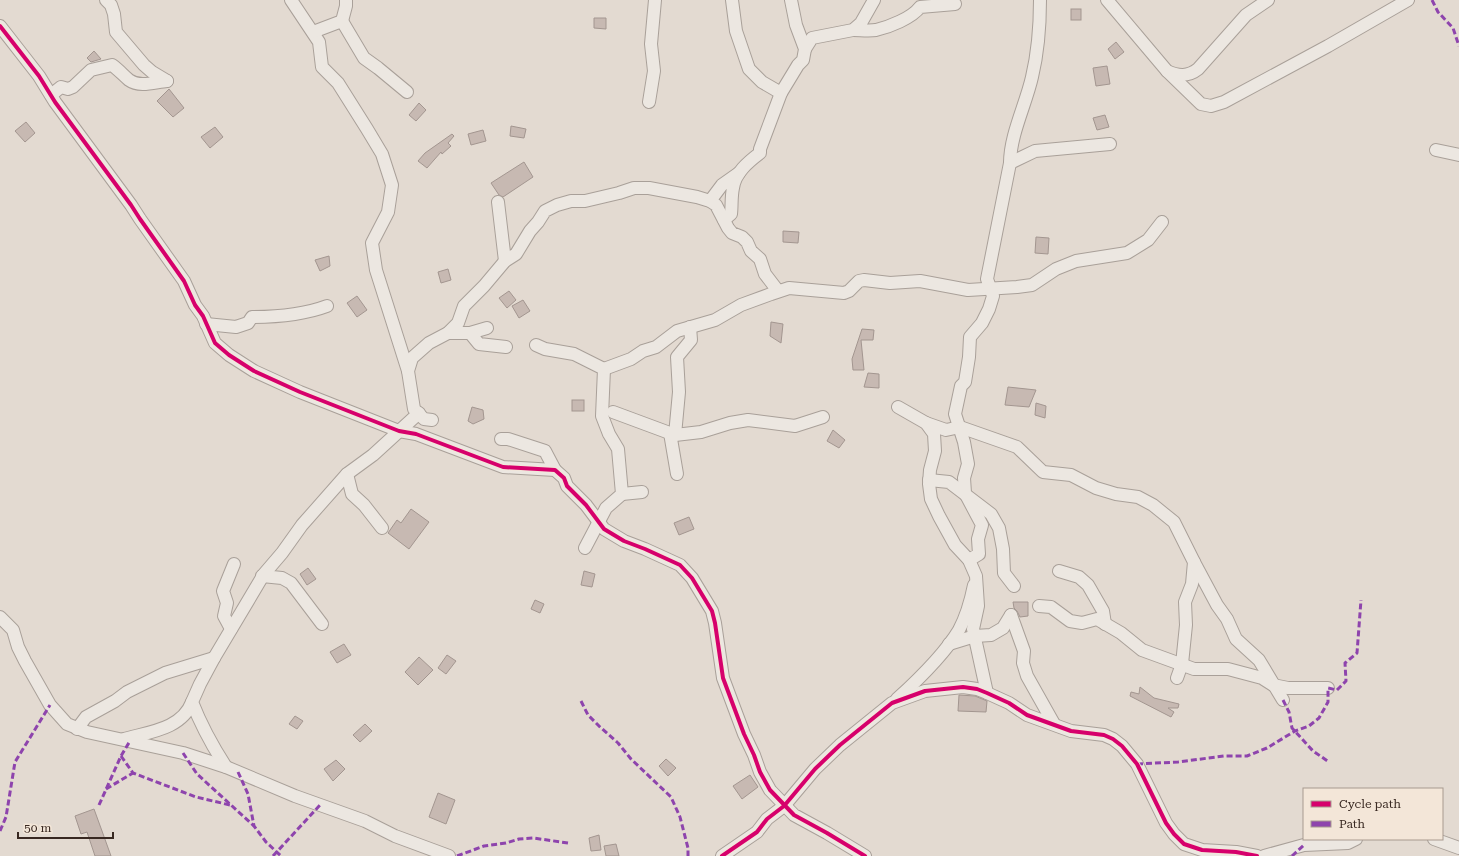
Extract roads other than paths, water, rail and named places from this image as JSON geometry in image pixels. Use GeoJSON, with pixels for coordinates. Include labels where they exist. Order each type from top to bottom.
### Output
{"type":"FeatureCollection","features":[{"type":"Feature","properties":{"kind":"street"},"geometry":{"type":"LineString","coordinates":[[51,95],[61,87],[68,90],[73,87],[91,70],[112,65],[136,84],[167,81],[144,65],[116,32],[114,14],[111,5],[106,0]]}},
{"type":"Feature","properties":{"kind":"street"},"geometry":{"type":"LineString","coordinates":[[291,0],[319,42],[322,67],[338,83],[364,122],[382,154],[392,185],[388,212],[372,243],[376,270],[408,371],[414,409],[424,419],[432,420]]}},
{"type":"Feature","properties":{"kind":"street"},"geometry":{"type":"LineString","coordinates":[[346,0],[342,21],[364,58],[407,92]]}},
{"type":"Feature","properties":{"kind":"street"},"geometry":{"type":"LineString","coordinates":[[649,102],[654,71],[651,44],[655,0]]}},
{"type":"Feature","properties":{"kind":"street"},"geometry":{"type":"LineString","coordinates":[[732,0],[736,31],[749,69],[762,82],[781,93]]}},
{"type":"Feature","properties":{"kind":"street"},"geometry":{"type":"LineString","coordinates":[[791,0],[796,25],[805,48]]}},
{"type":"Feature","properties":{"kind":"street"},"geometry":{"type":"LineString","coordinates":[[853,30],[861,23],[874,0]]}},
{"type":"Feature","properties":{"kind":"street"},"geometry":{"type":"LineString","coordinates":[[969,560],[979,554],[978,539],[982,524],[965,494],[964,478],[968,464],[960,427],[955,414],[961,386],[965,382],[969,357],[970,337],[982,323],[989,309],[993,296],[987,279],[1010,163],[1010,149],[1032,76],[1039,34],[1040,0]]}},
{"type":"Feature","properties":{"kind":"street"},"geometry":{"type":"LineString","coordinates":[[1106,0],[1167,71],[1201,104],[1212,106],[1224,102],[1328,46],[1408,0]]}},
{"type":"Feature","properties":{"kind":"street"},"geometry":{"type":"LineString","coordinates":[[1167,71],[1173,74],[1192,74],[1246,15],[1268,0]]}},
{"type":"Feature","properties":{"kind":"street"},"geometry":{"type":"LineString","coordinates":[[710,201],[722,185],[739,173],[760,153],[760,149],[781,93],[798,65],[803,60],[805,48],[812,38],[853,30],[875,30],[898,22],[916,13],[920,7],[955,4]]}},
{"type":"Feature","properties":{"kind":"street"},"geometry":{"type":"LineString","coordinates":[[313,32],[342,21]]}},
{"type":"Feature","properties":{"kind":"street"},"geometry":{"type":"LineString","coordinates":[[0,26],[39,76],[51,95],[131,204],[184,281],[195,305],[203,316],[215,343],[229,355],[254,371],[300,392],[399,431],[416,434],[503,467],[550,469]]}},
{"type":"Feature","properties":{"kind":"street"},"geometry":{"type":"LineString","coordinates":[[1010,163],[1035,151],[1110,144]]}},
{"type":"Feature","properties":{"kind":"street"},"geometry":{"type":"LineString","coordinates":[[1436,150],[1459,156]]}},
{"type":"Feature","properties":{"kind":"street"},"geometry":{"type":"LineString","coordinates":[[724,220],[731,214],[733,187],[739,173]]}},
{"type":"Feature","properties":{"kind":"street"},"geometry":{"type":"LineString","coordinates":[[408,371],[412,358],[429,343],[448,333],[458,323],[464,306],[484,286],[505,261],[516,254],[530,231],[545,211],[556,204],[571,201],[585,201],[634,188],[649,188],[697,197],[710,201],[716,205],[732,233],[742,237],[747,242],[751,251],[760,259],[765,274],[778,292]]}},
{"type":"Feature","properties":{"kind":"street"},"geometry":{"type":"LineString","coordinates":[[498,202],[505,261]]}},
{"type":"Feature","properties":{"kind":"street"},"geometry":{"type":"LineString","coordinates":[[536,345],[545,349],[574,354],[604,369],[631,359],[643,351],[656,347],[677,331],[715,320],[741,305],[789,288],[844,293],[849,291],[859,281],[864,280],[890,283],[920,281],[968,290],[1017,288],[1032,284],[1044,278],[1056,269],[1076,261],[1127,253],[1148,240],[1162,222]]}},
{"type":"Feature","properties":{"kind":"street"},"geometry":{"type":"LineString","coordinates":[[206,324],[236,327],[248,322],[252,317],[274,317],[302,313],[314,311],[327,306]]}},
{"type":"Feature","properties":{"kind":"street"},"geometry":{"type":"LineString","coordinates":[[678,474],[673,434],[678,392],[678,357],[691,340],[690,327]]}},
{"type":"Feature","properties":{"kind":"street"},"geometry":{"type":"LineString","coordinates":[[448,333],[470,334],[487,328]]}},
{"type":"Feature","properties":{"kind":"street"},"geometry":{"type":"LineString","coordinates":[[470,334],[479,344],[506,347]]}},
{"type":"Feature","properties":{"kind":"street"},"geometry":{"type":"LineString","coordinates":[[604,369],[602,416],[609,434],[618,449],[622,494]]}},
{"type":"Feature","properties":{"kind":"street"},"geometry":{"type":"LineString","coordinates":[[898,407],[926,423],[946,430],[960,427],[1017,448],[1030,458],[1043,472],[1071,475],[1096,488],[1116,494],[1138,497],[1154,505],[1174,522],[1236,639],[1259,660],[1283,700]]}},
{"type":"Feature","properties":{"kind":"street"},"geometry":{"type":"LineString","coordinates":[[613,412],[673,434],[701,432],[730,423],[748,420],[795,426],[823,417]]}},
{"type":"Feature","properties":{"kind":"street"},"geometry":{"type":"LineString","coordinates":[[122,739],[165,728],[178,722],[189,710],[214,658],[262,576],[310,515],[347,474],[373,455],[419,414]]}},
{"type":"Feature","properties":{"kind":"street"},"geometry":{"type":"LineString","coordinates":[[926,423],[934,434],[935,445],[929,480],[931,499],[955,545],[969,560],[976,576],[978,606],[974,629],[987,693]]}},
{"type":"Feature","properties":{"kind":"street"},"geometry":{"type":"LineString","coordinates":[[501,439],[508,439],[532,446],[534,455],[550,469],[564,478],[567,486],[586,505],[604,529],[624,541],[645,549],[680,566],[692,578],[712,611],[716,623],[722,678],[760,772],[770,790],[794,815],[865,856]]}},
{"type":"Feature","properties":{"kind":"street"},"geometry":{"type":"LineString","coordinates":[[347,474],[352,494],[364,505],[382,528]]}},
{"type":"Feature","properties":{"kind":"street"},"geometry":{"type":"LineString","coordinates":[[929,480],[949,482],[991,514],[999,528],[1003,549],[1004,573],[1014,586]]}},
{"type":"Feature","properties":{"kind":"street"},"geometry":{"type":"LineString","coordinates":[[585,548],[606,508],[622,494],[642,492]]}},
{"type":"Feature","properties":{"kind":"street"},"geometry":{"type":"LineString","coordinates":[[1177,678],[1182,664],[1186,625],[1185,602],[1192,584],[1194,562]]}},
{"type":"Feature","properties":{"kind":"street"},"geometry":{"type":"LineString","coordinates":[[231,629],[224,616],[226,603],[222,591],[234,564]]}},
{"type":"Feature","properties":{"kind":"street"},"geometry":{"type":"LineString","coordinates":[[1059,571],[1079,577],[1088,585],[1103,611],[1105,624]]}},
{"type":"Feature","properties":{"kind":"street"},"geometry":{"type":"LineString","coordinates":[[262,576],[282,578],[291,583],[322,624]]}},
{"type":"Feature","properties":{"kind":"street"},"geometry":{"type":"LineString","coordinates":[[722,856],[757,832],[767,819],[784,806],[815,769],[840,745],[913,685],[940,656],[959,629],[971,598],[976,576]]}},
{"type":"Feature","properties":{"kind":"street"},"geometry":{"type":"LineString","coordinates":[[1039,606],[1051,607],[1070,621],[1082,623],[1097,620],[1121,633],[1142,650],[1194,669],[1228,669],[1262,678],[1273,685],[1288,688],[1328,688]]}},
{"type":"Feature","properties":{"kind":"street"},"geometry":{"type":"LineString","coordinates":[[949,644],[975,636],[991,635],[1003,628],[1011,615],[1024,651],[1023,663],[1027,676],[1054,724]]}},
{"type":"Feature","properties":{"kind":"street"},"geometry":{"type":"LineString","coordinates":[[0,617],[13,630],[18,647],[50,705],[67,724],[86,732],[183,753],[226,767],[295,796],[365,821],[396,836],[449,856]]}},
{"type":"Feature","properties":{"kind":"street"},"geometry":{"type":"LineString","coordinates":[[77,729],[86,717],[127,692],[165,673],[214,658]]}},
{"type":"Feature","properties":{"kind":"street"},"geometry":{"type":"LineString","coordinates":[[892,703],[925,691],[963,687],[977,689],[1008,703],[1027,715],[1071,731],[1104,735],[1113,738],[1137,764],[1166,822],[1174,834],[1184,844],[1202,850],[1236,852],[1257,856]]}},
{"type":"Feature","properties":{"kind":"street"},"geometry":{"type":"LineString","coordinates":[[192,702],[204,730],[226,767]]}},
{"type":"Feature","properties":{"kind":"street"},"geometry":{"type":"LineString","coordinates":[[1264,856],[1304,845],[1348,843],[1354,840]]}},
{"type":"Feature","properties":{"kind":"street"},"geometry":{"type":"LineString","coordinates":[[1437,840],[1459,848]]}}]}
